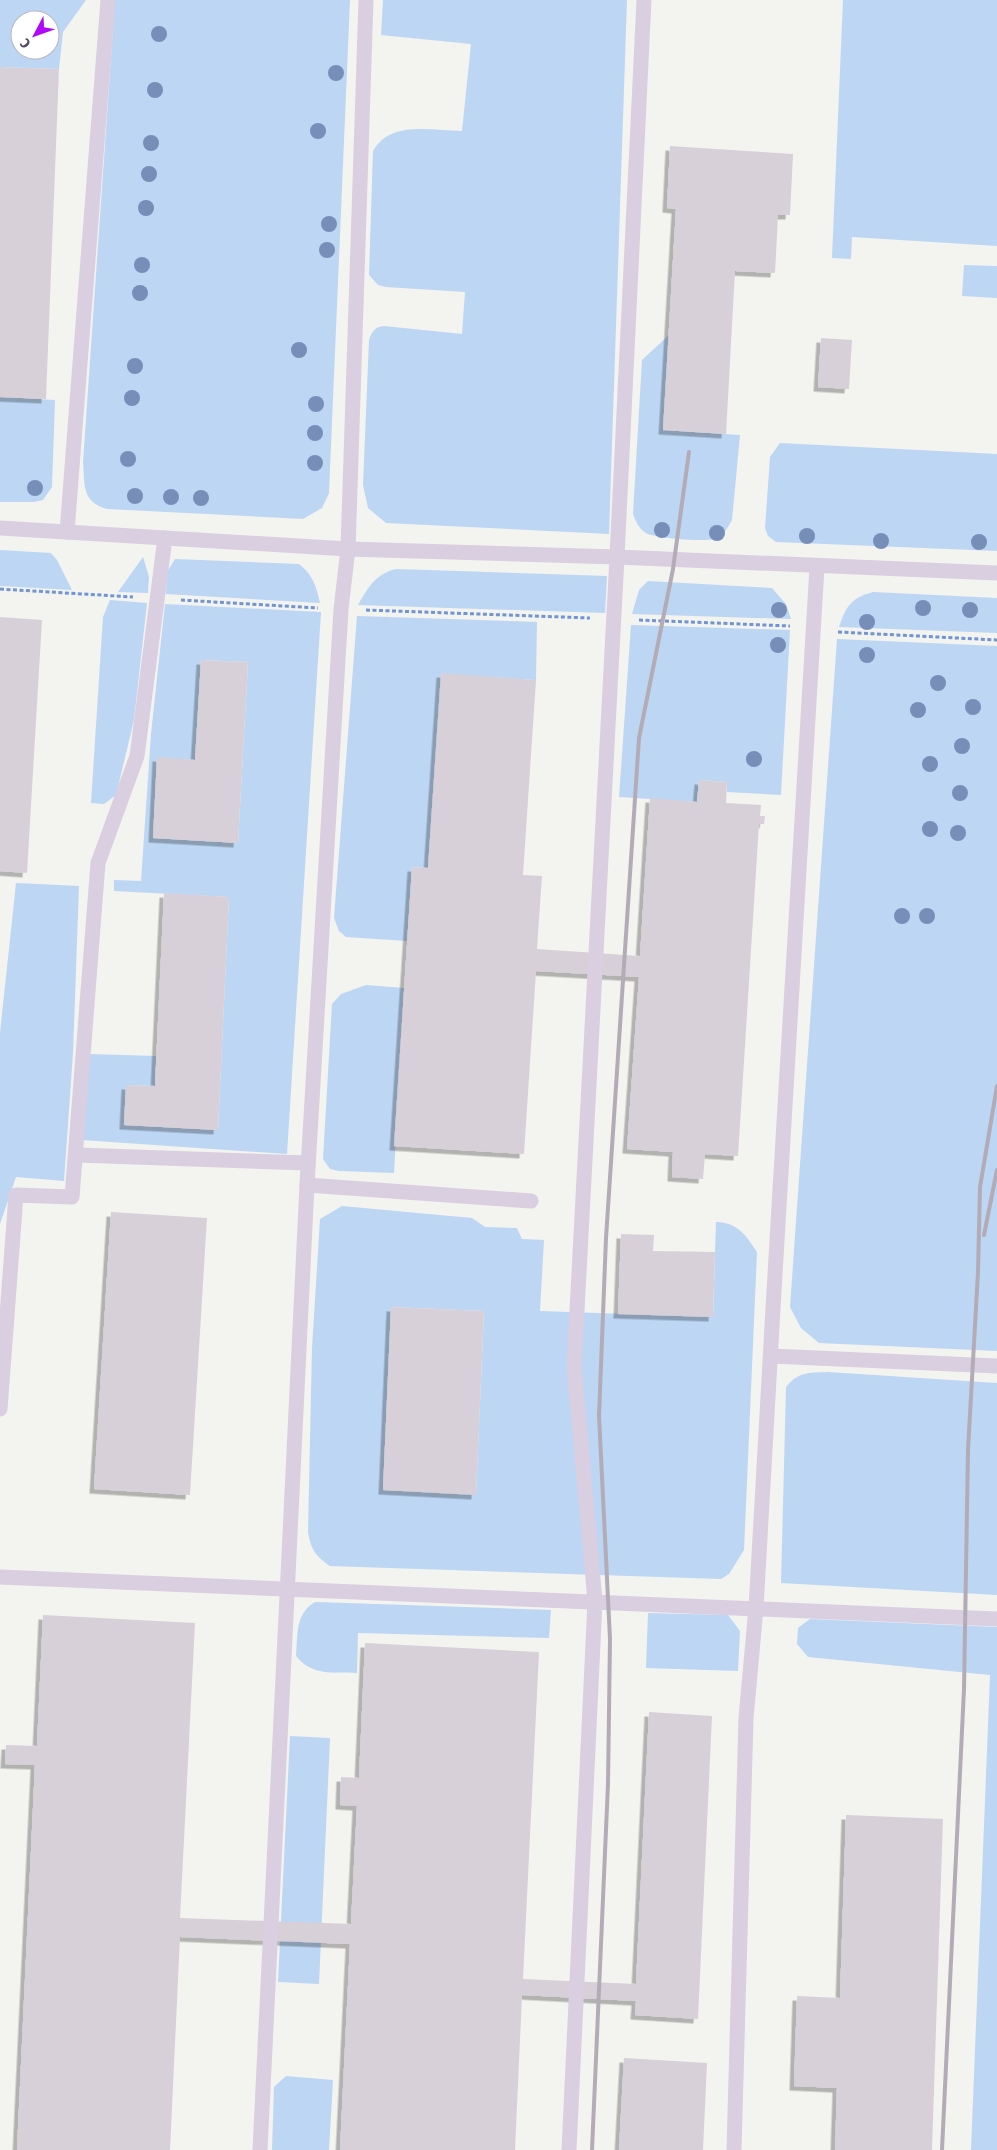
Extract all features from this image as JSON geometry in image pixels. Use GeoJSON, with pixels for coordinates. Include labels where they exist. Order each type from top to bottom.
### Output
{"type":"FeatureCollection","features":[{"type":"Feature","properties":{"kind":"lane"},"geometry":{"type":"LineString","coordinates":[[67,532],[108,0]]}},
{"type":"Feature","properties":{"kind":"lane"},"geometry":{"type":"LineString","coordinates":[[260,2150],[308,1163],[341,609],[348,549],[366,0]]}},
{"type":"Feature","properties":{"kind":"lane"},"geometry":{"type":"LineString","coordinates":[[569,2150],[595,1601],[574,1367],[617,557],[644,0]]}},
{"type":"Feature","properties":{"kind":"lane"},"geometry":{"type":"LineString","coordinates":[[0,528],[348,549],[617,557],[818,567],[997,573]]}},
{"type":"Feature","properties":{"kind":"lane"},"geometry":{"type":"LineString","coordinates":[[0,1409],[16,1195],[72,1198],[98,863],[137,756],[166,538]]}},
{"type":"Feature","properties":{"kind":"lane"},"geometry":{"type":"LineString","coordinates":[[734,2150],[746,1718],[756,1608],[818,567]]}},
{"type":"Feature","properties":{"kind":"lane"},"geometry":{"type":"LineString","coordinates":[[76,1155],[308,1163]]}},
{"type":"Feature","properties":{"kind":"lane"},"geometry":{"type":"LineString","coordinates":[[307,1185],[531,1201]]}},
{"type":"Feature","properties":{"kind":"lane"},"geometry":{"type":"LineString","coordinates":[[771,1356],[997,1366]]}},
{"type":"Feature","properties":{"kind":"lane"},"geometry":{"type":"LineString","coordinates":[[0,1577],[595,1601],[997,1620]]}},
{"type":"Feature","properties":{"kind":"path"},"geometry":{"type":"LineString","coordinates":[[0,589],[341,609],[592,618]]}},
{"type":"Feature","properties":{"kind":"path"},"geometry":{"type":"LineString","coordinates":[[632,620],[815,627],[844,633],[997,640]]}},
{"type":"Feature","properties":{"kind":"shaded area"},"geometry":{"type":"Polygon","coordinates":[[[0,0],[86,0],[63,32],[60,60],[60,10],[10,10],[10,60],[60,60],[59,69],[0,67],[0,0]]]}},
{"type":"Feature","properties":{"kind":"shaded area"},"geometry":{"type":"Polygon","coordinates":[[[115,0],[350,0],[329,493],[322,508],[303,519],[107,509],[93,502],[86,491],[83,462],[115,0]]]}},
{"type":"Feature","properties":{"kind":"shaded area"},"geometry":{"type":"Polygon","coordinates":[[[383,0],[627,0],[609,534],[386,523],[368,508],[363,485],[369,340],[371,334],[376,328],[384,326],[462,334],[465,292],[386,287],[378,285],[369,275],[373,151],[381,141],[401,131],[425,129],[462,131],[471,44],[381,35],[383,0]]]}},
{"type":"Feature","properties":{"kind":"shaded area"},"geometry":{"type":"Polygon","coordinates":[[[843,0],[997,0],[997,246],[852,237],[851,259],[832,258],[843,0]]]}},
{"type":"Feature","properties":{"kind":"shaded area"},"geometry":{"type":"Polygon","coordinates":[[[964,265],[997,266],[997,298],[962,296],[964,265]]]}},
{"type":"Feature","properties":{"kind":"shaded area"},"geometry":{"type":"Polygon","coordinates":[[[669,335],[663,430],[740,435],[732,520],[723,534],[714,539],[690,540],[651,535],[640,527],[633,514],[642,360],[669,335]]]}},
{"type":"Feature","properties":{"kind":"shaded area"},"geometry":{"type":"Polygon","coordinates":[[[0,397],[55,400],[52,487],[43,500],[34,502],[0,502],[0,397]]]}},
{"type":"Feature","properties":{"kind":"shaded area"},"geometry":{"type":"Polygon","coordinates":[[[780,443],[997,454],[997,551],[776,542],[768,536],[765,528],[770,457],[780,443]]]}},
{"type":"Feature","properties":{"kind":"shaded area"},"geometry":{"type":"Polygon","coordinates":[[[0,550],[51,553],[57,560],[72,590],[0,586],[0,550]]]}},
{"type":"Feature","properties":{"kind":"shaded area"},"geometry":{"type":"Polygon","coordinates":[[[143,557],[149,577],[148,593],[118,592],[143,557]]]}},
{"type":"Feature","properties":{"kind":"shaded area"},"geometry":{"type":"Polygon","coordinates":[[[175,559],[299,564],[308,572],[313,581],[320,603],[166,594],[167,572],[175,559]]]}},
{"type":"Feature","properties":{"kind":"shaded area"},"geometry":{"type":"Polygon","coordinates":[[[396,569],[607,576],[605,613],[358,605],[377,578],[396,569]]]}},
{"type":"Feature","properties":{"kind":"shaded area"},"geometry":{"type":"Polygon","coordinates":[[[648,581],[772,588],[786,604],[791,619],[632,614],[639,590],[648,581]]]}},
{"type":"Feature","properties":{"kind":"shaded area"},"geometry":{"type":"Polygon","coordinates":[[[873,592],[997,598],[997,633],[839,627],[850,604],[859,597],[873,592]]]}},
{"type":"Feature","properties":{"kind":"shaded area"},"geometry":{"type":"Polygon","coordinates":[[[110,600],[147,603],[134,720],[116,795],[104,804],[91,803],[103,617],[110,600]]]}},
{"type":"Feature","properties":{"kind":"shaded area"},"geometry":{"type":"Polygon","coordinates":[[[165,604],[321,612],[287,1154],[82,1140],[88,1054],[156,1056],[155,1086],[126,1085],[124,1125],[218,1130],[229,897],[114,891],[114,880],[141,881],[151,734],[165,604]],[[201,660],[195,760],[157,758],[153,838],[238,843],[248,662],[201,660]]]}},
{"type":"Feature","properties":{"kind":"shaded area"},"geometry":{"type":"Polygon","coordinates":[[[357,616],[537,622],[536,680],[442,674],[428,868],[412,867],[407,941],[346,937],[339,931],[334,918],[357,616]]]}},
{"type":"Feature","properties":{"kind":"shaded area"},"geometry":{"type":"Polygon","coordinates":[[[631,625],[790,630],[781,795],[727,792],[727,782],[699,780],[697,802],[619,797],[631,625]]]}},
{"type":"Feature","properties":{"kind":"shaded area"},"geometry":{"type":"Polygon","coordinates":[[[837,639],[997,646],[997,1351],[819,1343],[801,1328],[790,1307],[837,639]]]}},
{"type":"Feature","properties":{"kind":"shaded area"},"geometry":{"type":"Polygon","coordinates":[[[16,883],[79,886],[73,1053],[64,1181],[16,1177],[0,1224],[0,1033],[16,883]]]}},
{"type":"Feature","properties":{"kind":"shaded area"},"geometry":{"type":"Polygon","coordinates":[[[366,985],[404,988],[394,1173],[339,1171],[330,1169],[323,1159],[332,1004],[341,994],[366,985]]]}},
{"type":"Feature","properties":{"kind":"shaded area"},"geometry":{"type":"Polygon","coordinates":[[[342,1206],[472,1218],[485,1227],[517,1228],[522,1239],[544,1240],[540,1311],[713,1317],[716,1222],[730,1225],[740,1231],[757,1252],[744,1550],[729,1574],[721,1579],[330,1566],[321,1559],[312,1548],[308,1532],[312,1348],[320,1219],[342,1206]],[[391,1307],[383,1490],[476,1494],[484,1311],[391,1307]]]}},
{"type":"Feature","properties":{"kind":"shaded area"},"geometry":{"type":"Polygon","coordinates":[[[828,1372],[997,1383],[997,1595],[781,1583],[786,1387],[800,1375],[828,1372]]]}},
{"type":"Feature","properties":{"kind":"shaded area"},"geometry":{"type":"Polygon","coordinates":[[[315,1602],[551,1610],[549,1638],[358,1633],[357,1673],[324,1672],[309,1667],[296,1656],[301,1619],[304,1612],[315,1602]]]}},
{"type":"Feature","properties":{"kind":"shaded area"},"geometry":{"type":"Polygon","coordinates":[[[648,1613],[728,1615],[740,1631],[738,1671],[646,1668],[648,1613]]]}},
{"type":"Feature","properties":{"kind":"shaded area"},"geometry":{"type":"Polygon","coordinates":[[[810,1619],[997,1627],[997,2150],[971,2150],[990,1675],[808,1657],[797,1644],[798,1628],[810,1619]]]}},
{"type":"Feature","properties":{"kind":"shaded area"},"geometry":{"type":"Polygon","coordinates":[[[290,1736],[330,1738],[319,1984],[278,1982],[290,1736]]]}},
{"type":"Feature","properties":{"kind":"shaded area"},"geometry":{"type":"Polygon","coordinates":[[[286,2076],[333,2080],[329,2150],[272,2150],[274,2087],[286,2076]]]}},
{"type":"Feature","properties":{"kind":"building"},"geometry":{"type":"Polygon","coordinates":[[[0,67],[59,69],[46,399],[0,397],[0,67]]]}},
{"type":"Feature","properties":{"kind":"building"},"geometry":{"type":"Polygon","coordinates":[[[670,146],[793,154],[790,215],[778,215],[775,273],[735,271],[726,434],[663,430],[676,209],[667,208],[670,146]]]}},
{"type":"Feature","properties":{"kind":"building"},"geometry":{"type":"Polygon","coordinates":[[[821,338],[852,340],[849,389],[818,387],[821,338]]]}},
{"type":"Feature","properties":{"kind":"building"},"geometry":{"type":"Polygon","coordinates":[[[0,617],[42,620],[27,873],[0,871],[0,617]]]}},
{"type":"Feature","properties":{"kind":"building"},"geometry":{"type":"Polygon","coordinates":[[[201,660],[248,662],[238,843],[153,838],[157,757],[195,760],[201,660]]]}},
{"type":"Feature","properties":{"kind":"building"},"geometry":{"type":"Polygon","coordinates":[[[441,673],[536,680],[523,875],[542,876],[537,949],[640,956],[650,798],[697,802],[699,780],[727,782],[726,803],[761,805],[760,816],[765,816],[764,824],[759,824],[738,1156],[705,1154],[703,1179],[672,1177],[673,1152],[627,1149],[639,977],[536,971],[524,1154],[394,1146],[412,867],[428,868],[441,673]]]}},
{"type":"Feature","properties":{"kind":"building"},"geometry":{"type":"Polygon","coordinates":[[[164,893],[229,897],[218,1130],[124,1125],[126,1085],[155,1086],[164,893]]]}},
{"type":"Feature","properties":{"kind":"building"},"geometry":{"type":"Polygon","coordinates":[[[111,1212],[207,1218],[190,1495],[94,1489],[111,1212]]]}},
{"type":"Feature","properties":{"kind":"building"},"geometry":{"type":"Polygon","coordinates":[[[621,1234],[654,1235],[653,1251],[715,1252],[713,1317],[618,1314],[621,1234]]]}},
{"type":"Feature","properties":{"kind":"building"},"geometry":{"type":"Polygon","coordinates":[[[391,1307],[484,1311],[476,1495],[383,1490],[391,1307]]]}},
{"type":"Feature","properties":{"kind":"building"},"geometry":{"type":"Polygon","coordinates":[[[43,1615],[195,1623],[180,1918],[351,1924],[357,1806],[340,1805],[341,1777],[359,1778],[365,1643],[539,1652],[523,1979],[636,1984],[649,1712],[712,1716],[698,2019],[635,2015],[636,2001],[522,1995],[515,2150],[340,2150],[350,1944],[180,1937],[170,2150],[17,2150],[35,1765],[5,1764],[6,1745],[37,1746],[43,1615]]]}},
{"type":"Feature","properties":{"kind":"building"},"geometry":{"type":"Polygon","coordinates":[[[846,1815],[943,1819],[932,2150],[835,2150],[837,2088],[794,2086],[797,1996],[840,1998],[846,1815]]]}},
{"type":"Feature","properties":{"kind":"building"},"geometry":{"type":"Polygon","coordinates":[[[624,2058],[707,2063],[703,2150],[619,2150],[624,2058]]]}},
{"type":"Feature","properties":{"kind":"railway"},"geometry":{"type":"LineString","coordinates":[[592,2150],[608,1784],[610,1639],[599,1416],[606,1238],[639,738],[673,569],[689,452]]}},
{"type":"Feature","properties":{"kind":"railway"},"geometry":{"type":"LineString","coordinates":[[942,2150],[964,1689],[968,1450],[978,1272],[980,1187],[997,1086]]}},
{"type":"Feature","properties":{"kind":"railway"},"geometry":{"type":"LineString","coordinates":[[984,1235],[997,1170]]}}]}
